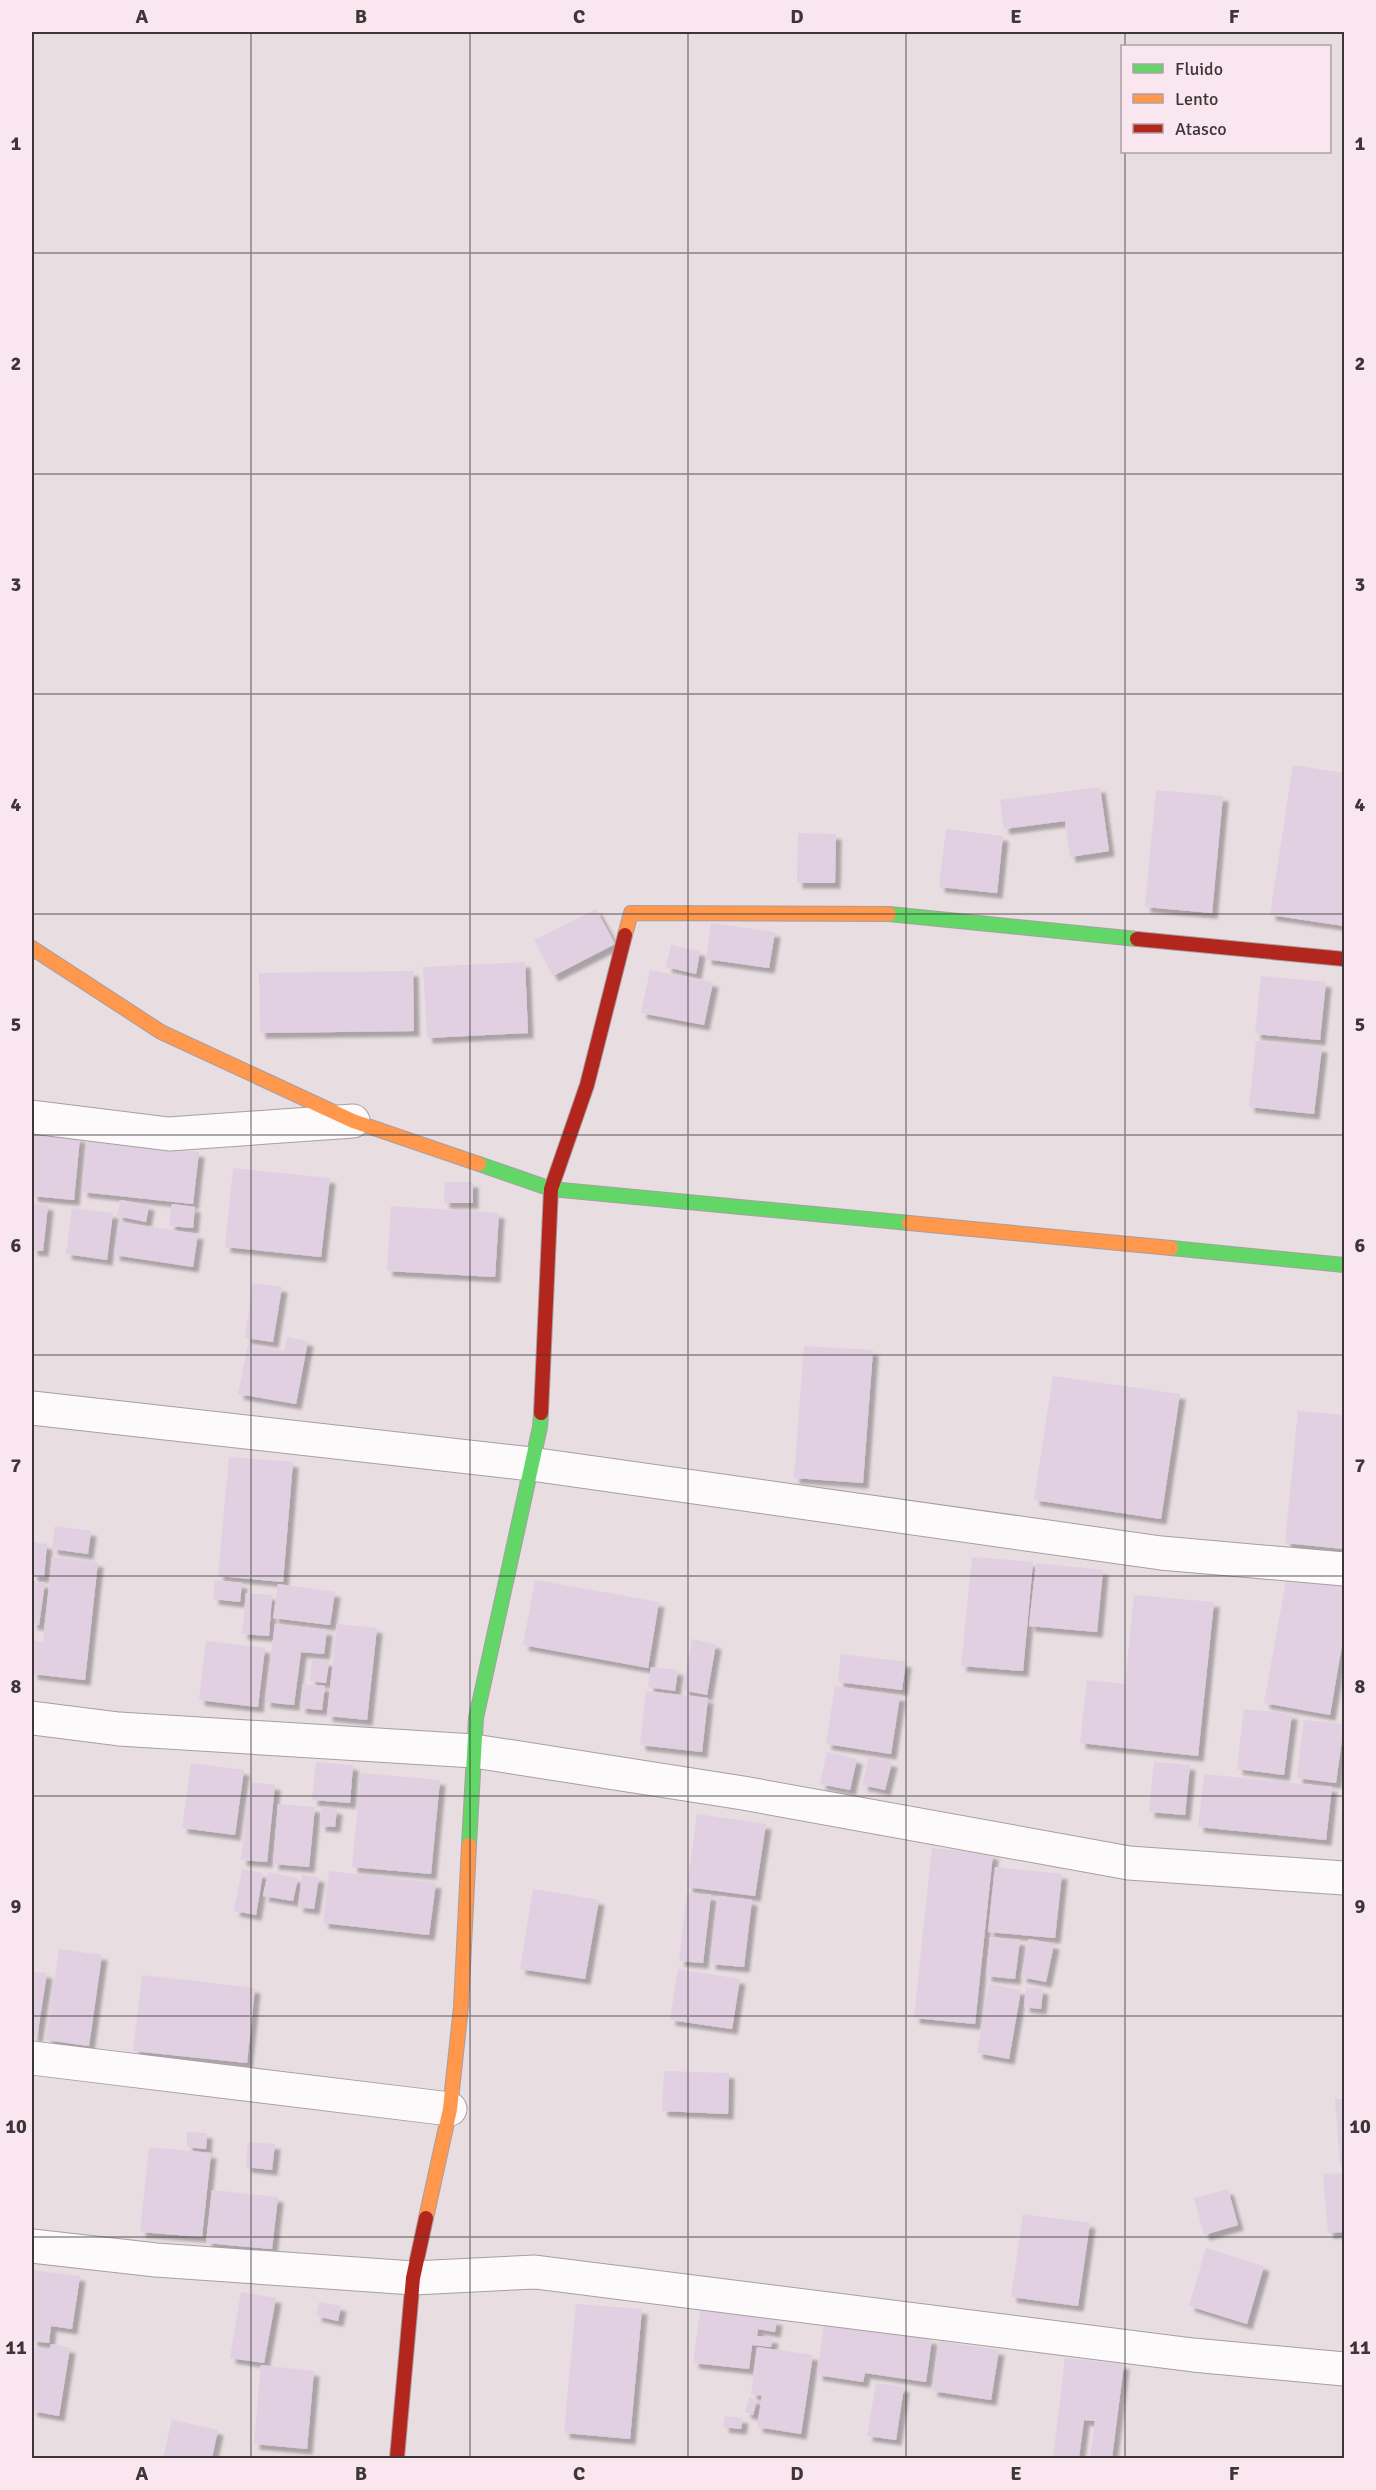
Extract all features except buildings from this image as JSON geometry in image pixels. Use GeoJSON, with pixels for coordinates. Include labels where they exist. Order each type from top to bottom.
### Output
{"type":"FeatureCollection","features":[{"type":"Feature","properties":{"kind":"street"},"geometry":{"type":"LineString","coordinates":[[397,2458],[413,2278],[450,2109],[461,2007],[476,1718],[540,1427],[551,1189],[586,1085],[631,913],[888,914],[1344,959]]}},
{"type":"Feature","properties":{"kind":"street"},"geometry":{"type":"LineString","coordinates":[[32,948],[161,1032],[353,1120],[551,1189],[1344,1265]]}},
{"type":"Feature","properties":{"kind":"street"},"geometry":{"type":"LineString","coordinates":[[32,1117],[169,1134],[353,1120]]}},
{"type":"Feature","properties":{"kind":"street"},"geometry":{"type":"LineString","coordinates":[[32,1408],[531,1464],[1161,1553],[1344,1569]]}},
{"type":"Feature","properties":{"kind":"street"},"geometry":{"type":"LineString","coordinates":[[32,1718],[119,1730],[474,1751],[743,1793],[1128,1863],[1344,1878]]}},
{"type":"Feature","properties":{"kind":"street"},"geometry":{"type":"LineString","coordinates":[[32,2058],[450,2109]]}},
{"type":"Feature","properties":{"kind":"street"},"geometry":{"type":"LineString","coordinates":[[32,2246],[156,2260],[413,2278],[534,2272],[1193,2355],[1344,2369]]}},
{"type":"Feature","properties":{"kind":"traffic: fast"},"geometry":{"type":"LineString","coordinates":[[889,914],[1137,939]]}},
{"type":"Feature","properties":{"kind":"traffic: fast"},"geometry":{"type":"LineString","coordinates":[[479,1164],[551,1189],[909,1223]]}},
{"type":"Feature","properties":{"kind":"traffic: fast"},"geometry":{"type":"LineString","coordinates":[[1171,1248],[1344,1265]]}},
{"type":"Feature","properties":{"kind":"traffic: fast"},"geometry":{"type":"LineString","coordinates":[[469,1845],[476,1718],[540,1427],[541,1413]]}},
{"type":"Feature","properties":{"kind":"traffic: slow"},"geometry":{"type":"LineString","coordinates":[[625,935],[631,913],[889,914]]}},
{"type":"Feature","properties":{"kind":"traffic: slow"},"geometry":{"type":"LineString","coordinates":[[32,948],[161,1032],[353,1121],[479,1164]]}},
{"type":"Feature","properties":{"kind":"traffic: slow"},"geometry":{"type":"LineString","coordinates":[[909,1223],[1171,1248]]}},
{"type":"Feature","properties":{"kind":"traffic: slow"},"geometry":{"type":"LineString","coordinates":[[426,2218],[450,2109],[461,2007],[469,1845]]}},
{"type":"Feature","properties":{"kind":"traffic: jam"},"geometry":{"type":"LineString","coordinates":[[541,1413],[551,1189],[587,1085],[625,935]]}},
{"type":"Feature","properties":{"kind":"traffic: jam"},"geometry":{"type":"LineString","coordinates":[[1137,939],[1344,959]]}},
{"type":"Feature","properties":{"kind":"traffic: jam"},"geometry":{"type":"LineString","coordinates":[[397,2458],[413,2278],[426,2218]]}}]}
